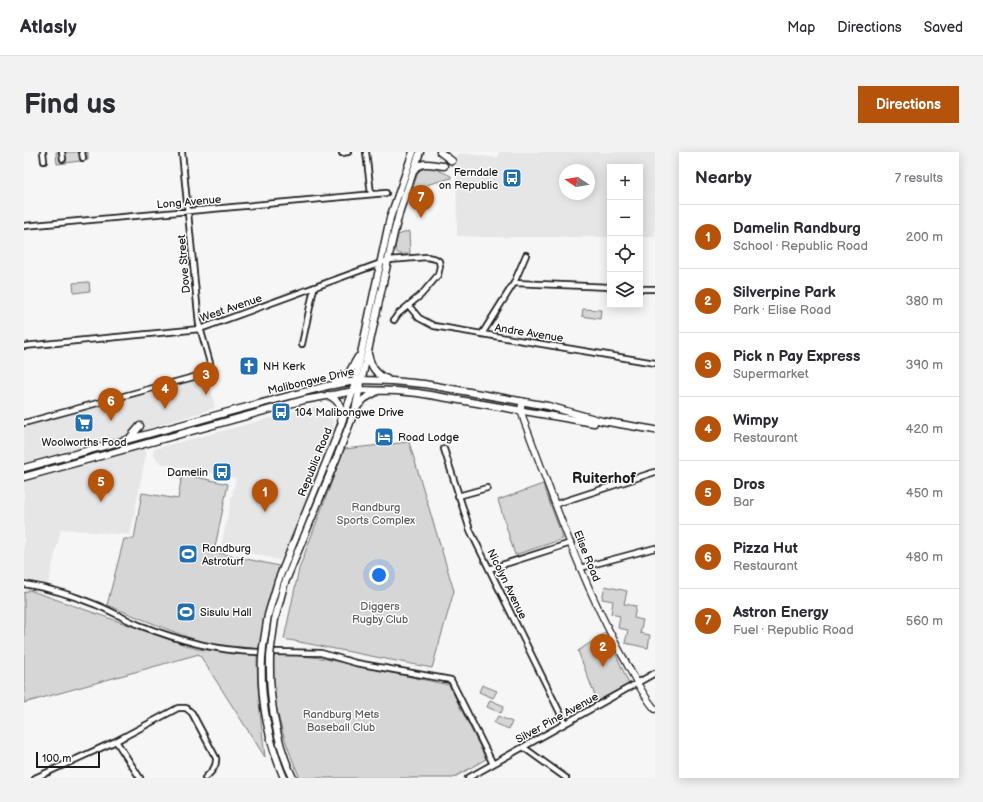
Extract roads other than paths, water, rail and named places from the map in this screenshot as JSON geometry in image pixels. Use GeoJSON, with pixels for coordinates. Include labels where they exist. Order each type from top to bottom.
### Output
{"type":"FeatureCollection","features":[{"type":"Feature","properties":{"kind":"main road","name":"Republic Road"},"geometry":{"type":"LineString","coordinates":[[292,778],[282,750],[274,719],[270,687],[270,657],[274,619],[284,585],[355,410],[355,381],[390,218],[413,152]]}},
{"type":"Feature","properties":{"kind":"main road","name":"Republic Road"},"geometry":{"type":"LineString","coordinates":[[284,778],[274,750],[265,715],[262,683],[262,658],[268,615],[276,586],[338,433],[362,380],[400,210],[420,152]]}},
{"type":"Feature","properties":{"kind":"main road"},"geometry":{"type":"LineString","coordinates":[[440,152],[452,161]]}},
{"type":"Feature","properties":{"kind":"main road"},"geometry":{"type":"LineString","coordinates":[[414,170],[422,163],[444,166]]}},
{"type":"Feature","properties":{"kind":"main road"},"geometry":{"type":"LineString","coordinates":[[327,386],[347,376],[361,352]]}},
{"type":"Feature","properties":{"kind":"main road"},"geometry":{"type":"LineString","coordinates":[[368,353],[373,368],[377,373],[392,381]]}},
{"type":"Feature","properties":{"kind":"main road","name":"Malibongwe Drive"},"geometry":{"type":"LineString","coordinates":[[24,468],[327,386],[362,380],[424,384],[522,401],[548,406],[602,421],[655,431]]}},
{"type":"Feature","properties":{"kind":"main road"},"geometry":{"type":"LineString","coordinates":[[355,410],[364,399],[370,395],[386,390]]}},
{"type":"Feature","properties":{"kind":"main road","name":"Malibongwe Drive"},"geometry":{"type":"LineString","coordinates":[[24,476],[292,403],[328,395],[356,391],[386,390],[418,393],[655,431]]}},
{"type":"Feature","properties":{"kind":"main road"},"geometry":{"type":"LineString","coordinates":[[328,395],[336,399],[341,408],[338,433]]}},
{"type":"Feature","properties":{"kind":"main road"},"geometry":{"type":"LineString","coordinates":[[128,440],[140,427],[154,432]]}},
{"type":"Feature","properties":{"kind":"street"},"geometry":{"type":"LineString","coordinates":[[43,152],[44,161]]}},
{"type":"Feature","properties":{"kind":"street"},"geometry":{"type":"LineString","coordinates":[[62,152],[63,160]]}},
{"type":"Feature","properties":{"kind":"street","name":"Dove Street"},"geometry":{"type":"LineString","coordinates":[[24,423],[208,372],[210,358],[200,329],[198,315],[182,152]]}},
{"type":"Feature","properties":{"kind":"street"},"geometry":{"type":"LineString","coordinates":[[342,153],[348,152]]}},
{"type":"Feature","properties":{"kind":"street"},"geometry":{"type":"LineString","coordinates":[[366,152],[371,194]]}},
{"type":"Feature","properties":{"kind":"street","name":"Long Avenue"},"geometry":{"type":"LineString","coordinates":[[24,226],[386,193]]}},
{"type":"Feature","properties":{"kind":"street"},"geometry":{"type":"LineString","coordinates":[[482,334],[514,283],[526,255]]}},
{"type":"Feature","properties":{"kind":"street","name":"West Avenue"},"geometry":{"type":"LineString","coordinates":[[24,346],[200,329],[389,260],[432,257],[439,261],[440,269],[434,281],[409,306]]}},
{"type":"Feature","properties":{"kind":"street"},"geometry":{"type":"LineString","coordinates":[[514,283],[607,287]]}},
{"type":"Feature","properties":{"kind":"street"},"geometry":{"type":"LineString","coordinates":[[302,344],[314,288]]}},
{"type":"Feature","properties":{"kind":"street"},"geometry":{"type":"LineString","coordinates":[[643,288],[655,288]]}},
{"type":"Feature","properties":{"kind":"street"},"geometry":{"type":"LineString","coordinates":[[394,320],[409,306]]}},
{"type":"Feature","properties":{"kind":"street","name":"Andre Avenue"},"geometry":{"type":"LineString","coordinates":[[409,306],[419,318],[428,324],[655,362]]}},
{"type":"Feature","properties":{"kind":"street","name":"Elise Road"},"geometry":{"type":"LineString","coordinates":[[522,401],[521,410],[524,421],[580,568],[608,629],[638,683],[655,709]]}},
{"type":"Feature","properties":{"kind":"street","name":"Nicolyn Avenue"},"geometry":{"type":"LineString","coordinates":[[444,449],[470,530],[565,723]]}},
{"type":"Feature","properties":{"kind":"street"},"geometry":{"type":"LineString","coordinates":[[556,504],[655,472]]}},
{"type":"Feature","properties":{"kind":"street"},"geometry":{"type":"LineString","coordinates":[[458,496],[487,488]]}},
{"type":"Feature","properties":{"kind":"street"},"geometry":{"type":"LineString","coordinates":[[489,569],[571,543]]}},
{"type":"Feature","properties":{"kind":"street"},"geometry":{"type":"LineString","coordinates":[[580,568],[655,548]]}},
{"type":"Feature","properties":{"kind":"street"},"geometry":{"type":"LineString","coordinates":[[24,584],[56,590],[80,598],[138,624],[194,644],[220,649],[258,652]]}},
{"type":"Feature","properties":{"kind":"street"},"geometry":{"type":"LineString","coordinates":[[24,588],[30,585]]}},
{"type":"Feature","properties":{"kind":"street"},"geometry":{"type":"LineString","coordinates":[[276,652],[321,653],[356,663],[451,680],[493,764]]}},
{"type":"Feature","properties":{"kind":"street","name":"Silver Pine Avenue"},"geometry":{"type":"LineString","coordinates":[[468,778],[655,673]]}},
{"type":"Feature","properties":{"kind":"street"},"geometry":{"type":"LineString","coordinates":[[35,778],[116,741],[178,708],[186,708],[192,713],[216,758],[214,768],[205,778]]}},
{"type":"Feature","properties":{"kind":"street"},"geometry":{"type":"LineString","coordinates":[[116,741],[140,778]]}},
{"type":"Feature","properties":{"kind":"street"},"geometry":{"type":"LineString","coordinates":[[523,747],[566,778]]}},
{"type":"Feature","properties":{"kind":"place","name":"Ferndale on Republic"},"geometry":{"type":"Point","coordinates":[512,178]}},
{"type":"Feature","properties":{"kind":"place","name":"Astron Energy"},"geometry":{"type":"Point","coordinates":[421,218]}},
{"type":"Feature","properties":{"kind":"place","name":"NH Kerk"},"geometry":{"type":"Point","coordinates":[249,366]}},
{"type":"Feature","properties":{"kind":"place","name":"Pick n Pay Express"},"geometry":{"type":"Point","coordinates":[206,395]}},
{"type":"Feature","properties":{"kind":"place","name":"Wimpy"},"geometry":{"type":"Point","coordinates":[165,409]}},
{"type":"Feature","properties":{"kind":"place","name":"104 Malibongwe Drive"},"geometry":{"type":"Point","coordinates":[281,412]}},
{"type":"Feature","properties":{"kind":"place","name":"Pizza Hut"},"geometry":{"type":"Point","coordinates":[111,421]}},
{"type":"Feature","properties":{"kind":"place","name":"Woolworths Food"},"geometry":{"type":"Point","coordinates":[84,423]}},
{"type":"Feature","properties":{"kind":"place","name":"Road Lodge"},"geometry":{"type":"Point","coordinates":[384,437]}},
{"type":"Feature","properties":{"kind":"place","name":"Damelin"},"geometry":{"type":"Point","coordinates":[222,472]}},
{"type":"Feature","properties":{"kind":"place","name":"Dros"},"geometry":{"type":"Point","coordinates":[101,502]}},
{"type":"Feature","properties":{"kind":"place","name":"Damelin Randburg"},"geometry":{"type":"Point","coordinates":[265,512]}},
{"type":"Feature","properties":{"kind":"place","name":"Randburg Astroturf"},"geometry":{"type":"Point","coordinates":[188,554]}},
{"type":"Feature","properties":{"kind":"place","name":"Sisulu Hall"},"geometry":{"type":"Point","coordinates":[186,612]}},
{"type":"Feature","properties":{"kind":"place","name":"Silverpine Park"},"geometry":{"type":"Point","coordinates":[603,667]}},
{"type":"Feature","properties":{"kind":"district","name":"Ruiterhof"},"geometry":{"type":"Point","coordinates":[604,478]}},
{"type":"Feature","properties":{"kind":"park label","name":"Randburg Sports Complex"},"geometry":{"type":"Point","coordinates":[376,513]}},
{"type":"Feature","properties":{"kind":"park label","name":"Diggers Rugby Club"},"geometry":{"type":"Point","coordinates":[380,612]}},
{"type":"Feature","properties":{"kind":"park label","name":"Randburg Mets Baseball Club"},"geometry":{"type":"Point","coordinates":[341,720]}}]}
